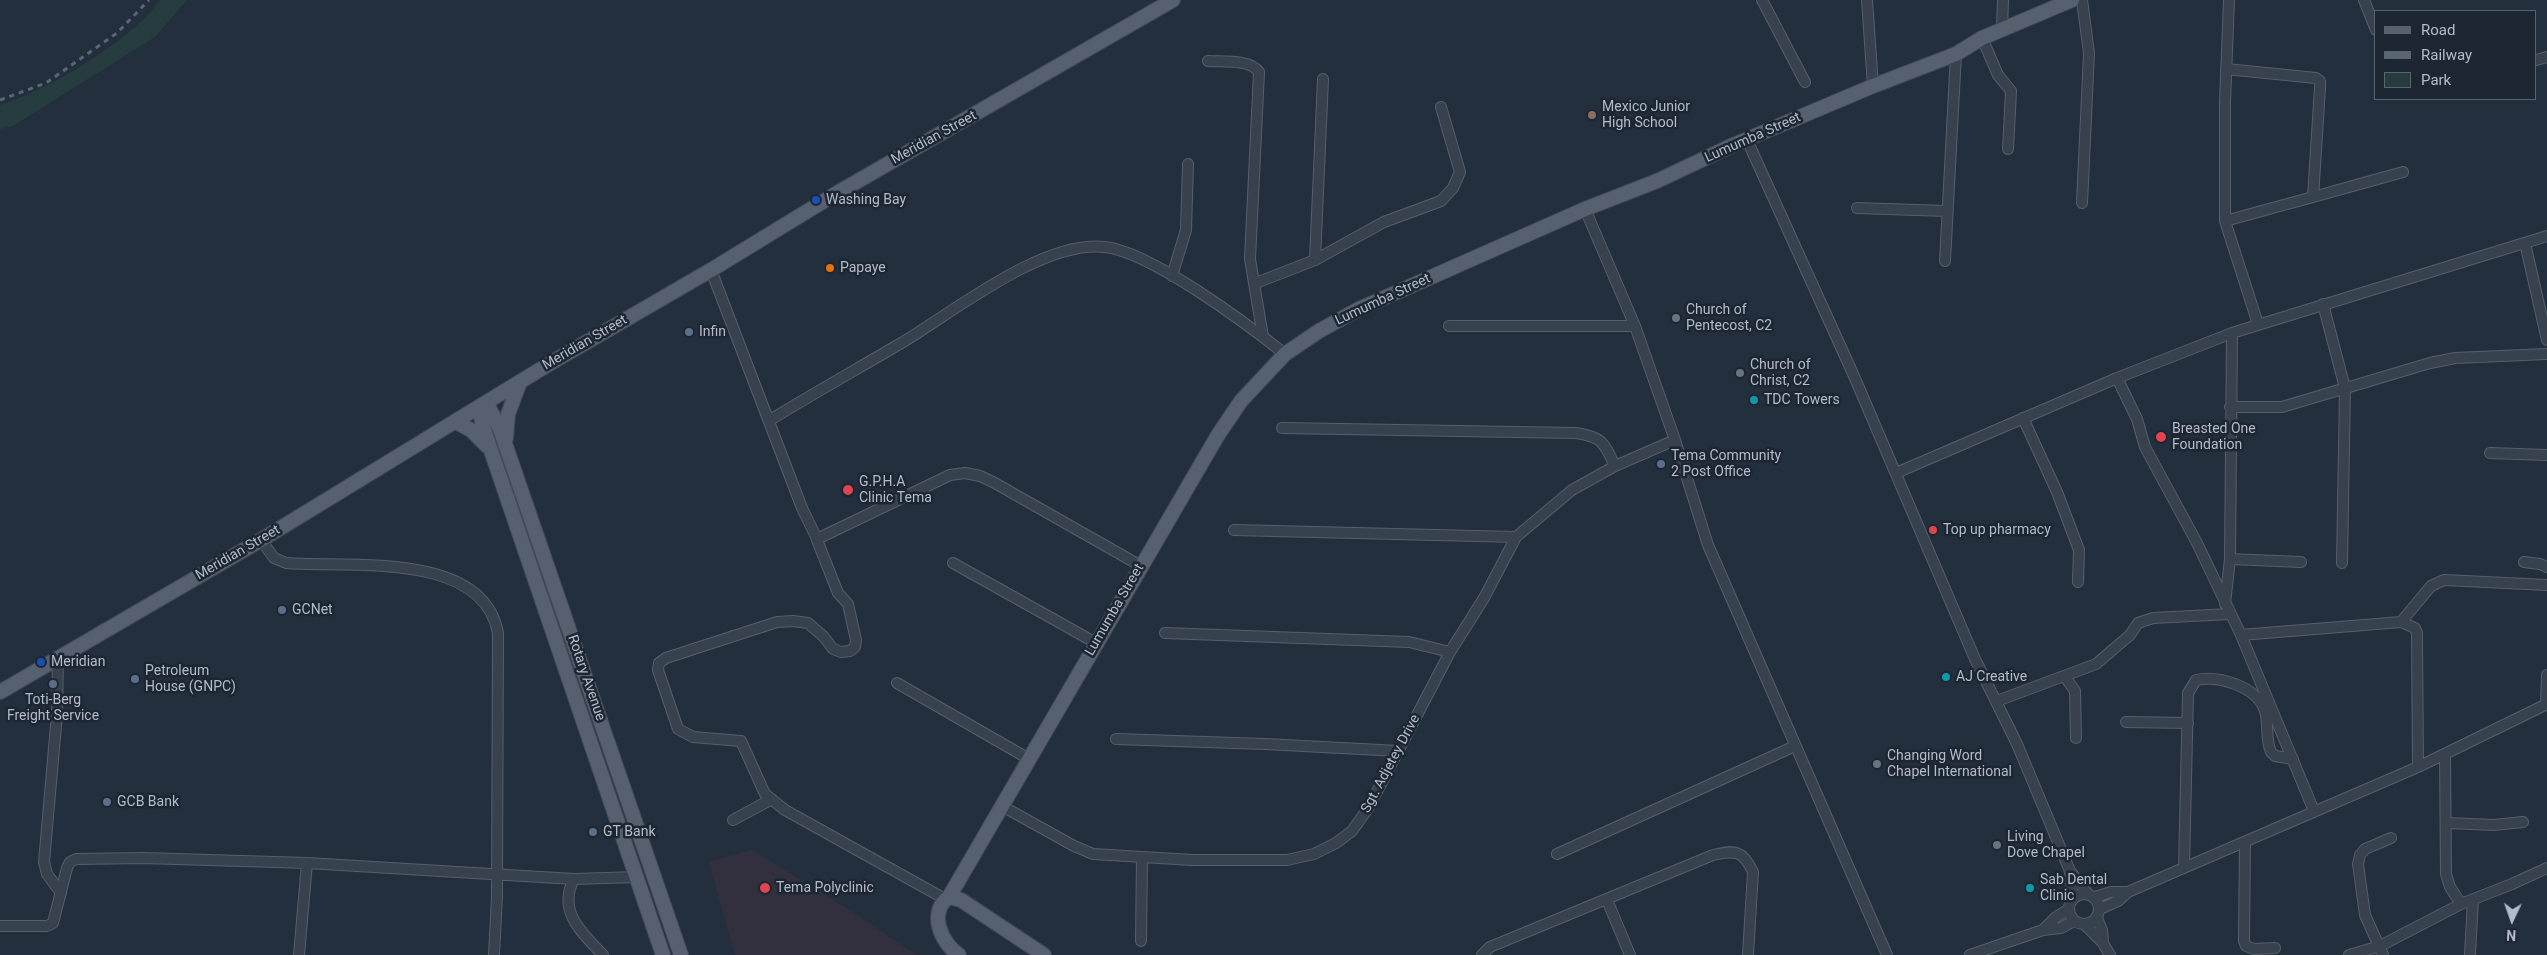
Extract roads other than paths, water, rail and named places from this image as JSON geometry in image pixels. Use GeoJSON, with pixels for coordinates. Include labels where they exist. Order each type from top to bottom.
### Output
{"type":"FeatureCollection","features":[{"type":"Feature","properties":{"kind":"main road","name":"Meridian Street"},"geometry":{"type":"LineString","coordinates":[[0,692],[261,540],[483,406],[520,381],[711,270],[837,193],[1172,0]]}},
{"type":"Feature","properties":{"kind":"main road","name":"Lumumba Street"},"geometry":{"type":"LineString","coordinates":[[959,955],[944,942],[940,932],[939,912],[1218,435],[1242,401],[1285,354],[1319,331],[1358,309],[1585,209],[1657,181],[1874,86],[1956,54],[1982,38],[2072,0]]}},
{"type":"Feature","properties":{"kind":"main road"},"geometry":{"type":"LineString","coordinates":[[506,446],[508,414],[520,381]]}},
{"type":"Feature","properties":{"kind":"main road","name":"Rotary Avenue"},"geometry":{"type":"LineString","coordinates":[[483,406],[498,423],[681,955]]}},
{"type":"Feature","properties":{"kind":"main road","name":"Rotary Avenue"},"geometry":{"type":"LineString","coordinates":[[483,406],[491,451],[663,955]]}},
{"type":"Feature","properties":{"kind":"main road"},"geometry":{"type":"LineString","coordinates":[[456,422],[477,434],[491,451]]}},
{"type":"Feature","properties":{"kind":"main road"},"geometry":{"type":"LineString","coordinates":[[602,777],[618,772]]}},
{"type":"Feature","properties":{"kind":"main road"},"geometry":{"type":"LineString","coordinates":[[947,898],[960,900],[1044,955]]}},
{"type":"Feature","properties":{"kind":"street"},"geometry":{"type":"LineString","coordinates":[[1762,0],[1805,82]]}},
{"type":"Feature","properties":{"kind":"street"},"geometry":{"type":"LineString","coordinates":[[1867,0],[1874,86]]}},
{"type":"Feature","properties":{"kind":"street"},"geometry":{"type":"LineString","coordinates":[[2002,0],[2002,30]]}},
{"type":"Feature","properties":{"kind":"street"},"geometry":{"type":"LineString","coordinates":[[2082,0],[2089,53],[2082,203]]}},
{"type":"Feature","properties":{"kind":"street"},"geometry":{"type":"LineString","coordinates":[[2229,0],[2226,69],[2225,221],[2258,324]]}},
{"type":"Feature","properties":{"kind":"street"},"geometry":{"type":"LineString","coordinates":[[2364,0],[2374,25]]}},
{"type":"Feature","properties":{"kind":"street"},"geometry":{"type":"LineString","coordinates":[[1982,38],[1998,75],[2010,91],[2008,149]]}},
{"type":"Feature","properties":{"kind":"street"},"geometry":{"type":"LineString","coordinates":[[1945,261],[1956,54]]}},
{"type":"Feature","properties":{"kind":"street"},"geometry":{"type":"LineString","coordinates":[[1208,61],[1248,64],[1259,72],[1250,258],[1256,283],[1263,337]]}},
{"type":"Feature","properties":{"kind":"street"},"geometry":{"type":"LineString","coordinates":[[2226,69],[2318,79],[2320,87],[2313,197]]}},
{"type":"Feature","properties":{"kind":"street"},"geometry":{"type":"LineString","coordinates":[[1315,260],[1323,79]]}},
{"type":"Feature","properties":{"kind":"street"},"geometry":{"type":"LineString","coordinates":[[1256,283],[1315,260],[1384,222],[1440,200],[1453,188],[1460,172],[1441,107]]}},
{"type":"Feature","properties":{"kind":"street"},"geometry":{"type":"LineString","coordinates":[[1747,140],[1896,472],[1975,659],[1997,701],[2070,871],[2073,898],[2069,909],[2056,917],[2043,930]]}},
{"type":"Feature","properties":{"kind":"street"},"geometry":{"type":"LineString","coordinates":[[1172,276],[1186,230],[1188,164]]}},
{"type":"Feature","properties":{"kind":"street"},"geometry":{"type":"LineString","coordinates":[[2225,221],[2403,172]]}},
{"type":"Feature","properties":{"kind":"street"},"geometry":{"type":"LineString","coordinates":[[1857,208],[1948,210]]}},
{"type":"Feature","properties":{"kind":"street"},"geometry":{"type":"LineString","coordinates":[[1585,209],[1635,326],[1675,440],[1708,545],[1887,955]]}},
{"type":"Feature","properties":{"kind":"street"},"geometry":{"type":"LineString","coordinates":[[1896,472],[2117,378],[2232,333],[2547,236]]}},
{"type":"Feature","properties":{"kind":"street"},"geometry":{"type":"LineString","coordinates":[[2524,243],[2547,340]]}},
{"type":"Feature","properties":{"kind":"street"},"geometry":{"type":"LineString","coordinates":[[770,420],[827,384],[902,342],[1023,267],[1067,249],[1088,245],[1107,247],[1126,253],[1172,276],[1285,354]]}},
{"type":"Feature","properties":{"kind":"street"},"geometry":{"type":"LineString","coordinates":[[711,270],[770,420],[806,519],[817,540],[838,593],[848,604],[856,640],[855,647],[850,651],[840,652],[833,649],[824,637],[808,624],[777,622],[666,658],[660,663],[658,670],[678,729],[693,737],[740,741],[765,794],[772,800],[813,828],[947,898]]}},
{"type":"Feature","properties":{"kind":"street"},"geometry":{"type":"LineString","coordinates":[[2324,304],[2345,388],[2342,563]]}},
{"type":"Feature","properties":{"kind":"street"},"geometry":{"type":"LineString","coordinates":[[1449,326],[1635,326]]}},
{"type":"Feature","properties":{"kind":"street"},"geometry":{"type":"LineString","coordinates":[[2227,609],[2230,559],[2232,333]]}},
{"type":"Feature","properties":{"kind":"street"},"geometry":{"type":"LineString","coordinates":[[2230,407],[2282,407],[2430,363],[2455,358],[2547,354]]}},
{"type":"Feature","properties":{"kind":"street"},"geometry":{"type":"LineString","coordinates":[[2117,378],[2137,419],[2145,447],[2197,543],[2241,635],[2314,811]]}},
{"type":"Feature","properties":{"kind":"street"},"geometry":{"type":"LineString","coordinates":[[2023,418],[2057,492],[2079,550],[2078,582]]}},
{"type":"Feature","properties":{"kind":"street"},"geometry":{"type":"LineString","coordinates":[[1282,428],[1576,433],[1592,435],[1604,442],[1615,466]]}},
{"type":"Feature","properties":{"kind":"street","name":"Sgt. Adjetey Drive"},"geometry":{"type":"LineString","coordinates":[[1002,806],[1074,846],[1093,854],[1142,858],[1287,860],[1314,854],[1336,843],[1352,831],[1369,807],[1450,652],[1484,598],[1516,537],[1572,490],[1615,466],[1675,440]]}},
{"type":"Feature","properties":{"kind":"street"},"geometry":{"type":"LineString","coordinates":[[2490,453],[2547,455]]}},
{"type":"Feature","properties":{"kind":"street"},"geometry":{"type":"LineString","coordinates":[[817,540],[923,487],[950,475],[965,473],[980,476],[993,482],[1141,566]]}},
{"type":"Feature","properties":{"kind":"street"},"geometry":{"type":"LineString","coordinates":[[1234,530],[1516,537]]}},
{"type":"Feature","properties":{"kind":"street"},"geometry":{"type":"LineString","coordinates":[[261,540],[274,558],[286,564],[407,567],[433,572],[458,584],[488,605],[495,619],[498,633],[497,874],[494,955]]}},
{"type":"Feature","properties":{"kind":"street"},"geometry":{"type":"LineString","coordinates":[[2230,559],[2301,562]]}},
{"type":"Feature","properties":{"kind":"street"},"geometry":{"type":"LineString","coordinates":[[2524,562],[2547,567]]}},
{"type":"Feature","properties":{"kind":"street"},"geometry":{"type":"LineString","coordinates":[[953,563],[1096,643]]}},
{"type":"Feature","properties":{"kind":"street"},"geometry":{"type":"LineString","coordinates":[[2401,622],[2431,586],[2444,580],[2547,585]]}},
{"type":"Feature","properties":{"kind":"street"},"geometry":{"type":"LineString","coordinates":[[1997,701],[2096,664],[2130,635],[2138,623],[2153,618],[2227,609]]}},
{"type":"Feature","properties":{"kind":"street"},"geometry":{"type":"LineString","coordinates":[[2241,635],[2401,622],[2415,628],[2417,633],[2418,767]]}},
{"type":"Feature","properties":{"kind":"street"},"geometry":{"type":"LineString","coordinates":[[1165,634],[1409,642],[1450,652]]}},
{"type":"Feature","properties":{"kind":"street"},"geometry":{"type":"LineString","coordinates":[[58,657],[57,714],[44,862],[47,874],[61,893]]}},
{"type":"Feature","properties":{"kind":"street"},"geometry":{"type":"LineString","coordinates":[[2085,924],[2118,902],[2128,892],[2445,755],[2547,704],[2547,675]]}},
{"type":"Feature","properties":{"kind":"street"},"geometry":{"type":"LineString","coordinates":[[2065,677],[2075,691],[2076,738]]}},
{"type":"Feature","properties":{"kind":"street"},"geometry":{"type":"LineString","coordinates":[[2184,868],[2188,693],[2196,680],[2233,681],[2244,688],[2263,707],[2271,752],[2276,756],[2293,759]]}},
{"type":"Feature","properties":{"kind":"street"},"geometry":{"type":"LineString","coordinates":[[896,683],[1029,759]]}},
{"type":"Feature","properties":{"kind":"street"},"geometry":{"type":"LineString","coordinates":[[2126,722],[2188,723]]}},
{"type":"Feature","properties":{"kind":"street"},"geometry":{"type":"LineString","coordinates":[[1116,739],[1399,751]]}},
{"type":"Feature","properties":{"kind":"street"},"geometry":{"type":"LineString","coordinates":[[1557,854],[1795,746]]}},
{"type":"Feature","properties":{"kind":"street"},"geometry":{"type":"LineString","coordinates":[[2445,755],[2446,874],[2450,887],[2461,904]]}},
{"type":"Feature","properties":{"kind":"street"},"geometry":{"type":"LineString","coordinates":[[733,820],[772,800]]}},
{"type":"Feature","properties":{"kind":"street"},"geometry":{"type":"LineString","coordinates":[[2447,823],[2494,825],[2524,822]]}},
{"type":"Feature","properties":{"kind":"street"},"geometry":{"type":"LineString","coordinates":[[2382,951],[2365,915],[2358,864],[2360,855],[2365,849],[2391,838]]}},
{"type":"Feature","properties":{"kind":"street"},"geometry":{"type":"LineString","coordinates":[[2245,842],[2244,941],[2246,946],[2254,949],[2275,948]]}},
{"type":"Feature","properties":{"kind":"street"},"geometry":{"type":"LineString","coordinates":[[1482,955],[1490,947],[1713,855],[1730,851],[1740,854],[1747,859],[1753,872],[1748,955]]}},
{"type":"Feature","properties":{"kind":"street"},"geometry":{"type":"LineString","coordinates":[[0,926],[47,926],[53,923],[67,868],[70,862],[76,859],[143,858],[306,863],[574,879],[638,878]]}},
{"type":"Feature","properties":{"kind":"street"},"geometry":{"type":"LineString","coordinates":[[1141,941],[1142,858]]}},
{"type":"Feature","properties":{"kind":"street"},"geometry":{"type":"LineString","coordinates":[[299,955],[306,863]]}},
{"type":"Feature","properties":{"kind":"street"},"geometry":{"type":"LineString","coordinates":[[2349,955],[2382,951],[2461,904],[2547,868]]}},
{"type":"Feature","properties":{"kind":"street"},"geometry":{"type":"LineString","coordinates":[[2070,871],[2091,895],[2099,914],[2103,942],[2110,955]]}},
{"type":"Feature","properties":{"kind":"street"},"geometry":{"type":"LineString","coordinates":[[574,879],[567,899],[571,918],[603,955]]}},
{"type":"Feature","properties":{"kind":"street"},"geometry":{"type":"LineString","coordinates":[[2073,898],[2111,892],[2128,892]]}},
{"type":"Feature","properties":{"kind":"street"},"geometry":{"type":"LineString","coordinates":[[2470,955],[2473,899]]}},
{"type":"Feature","properties":{"kind":"street"},"geometry":{"type":"LineString","coordinates":[[1607,900],[1630,955]]}},
{"type":"Feature","properties":{"kind":"street"},"geometry":{"type":"LineString","coordinates":[[2069,909],[2074,921]]}},
{"type":"Feature","properties":{"kind":"street"},"geometry":{"type":"LineString","coordinates":[[1970,955],[2043,930],[2061,928],[2074,921],[2085,924],[2092,934],[2103,942]]}},
{"type":"Feature","properties":{"kind":"railway"},"geometry":{"type":"LineString","coordinates":[[0,100],[46,83],[117,33],[149,0]]}},
{"type":"Feature","properties":{"kind":"place","name":"Mexico Junior High School"},"geometry":{"type":"Point","coordinates":[1592,115]}},
{"type":"Feature","properties":{"kind":"place","name":"Washing Bay"},"geometry":{"type":"Point","coordinates":[816,200]}},
{"type":"Feature","properties":{"kind":"place","name":"Papaye"},"geometry":{"type":"Point","coordinates":[830,268]}},
{"type":"Feature","properties":{"kind":"place","name":"Church of Pentecost, C2"},"geometry":{"type":"Point","coordinates":[1676,318]}},
{"type":"Feature","properties":{"kind":"place","name":"Infin"},"geometry":{"type":"Point","coordinates":[689,332]}},
{"type":"Feature","properties":{"kind":"place","name":"Church of Christ, C2"},"geometry":{"type":"Point","coordinates":[1740,373]}},
{"type":"Feature","properties":{"kind":"place","name":"TDC Towers"},"geometry":{"type":"Point","coordinates":[1754,400]}},
{"type":"Feature","properties":{"kind":"place","name":"Breasted One Foundation"},"geometry":{"type":"Point","coordinates":[2161,437]}},
{"type":"Feature","properties":{"kind":"place","name":"Tema Community 2 Post Office"},"geometry":{"type":"Point","coordinates":[1661,464]}},
{"type":"Feature","properties":{"kind":"place","name":"G.P.H.A Clinic Tema"},"geometry":{"type":"Point","coordinates":[848,490]}},
{"type":"Feature","properties":{"kind":"place","name":"Top up pharmacy"},"geometry":{"type":"Point","coordinates":[1933,530]}},
{"type":"Feature","properties":{"kind":"place","name":"GCNet"},"geometry":{"type":"Point","coordinates":[282,610]}},
{"type":"Feature","properties":{"kind":"place","name":"Meridian"},"geometry":{"type":"Point","coordinates":[41,662]}},
{"type":"Feature","properties":{"kind":"place","name":"AJ Creative"},"geometry":{"type":"Point","coordinates":[1946,677]}},
{"type":"Feature","properties":{"kind":"place","name":"Petroleum House (GNPC)"},"geometry":{"type":"Point","coordinates":[135,679]}},
{"type":"Feature","properties":{"kind":"place","name":"Toti-Berg Freight Service"},"geometry":{"type":"Point","coordinates":[53,684]}},
{"type":"Feature","properties":{"kind":"place","name":"Changing Word Chapel International"},"geometry":{"type":"Point","coordinates":[1877,764]}},
{"type":"Feature","properties":{"kind":"place","name":"GCB Bank"},"geometry":{"type":"Point","coordinates":[107,802]}},
{"type":"Feature","properties":{"kind":"place","name":"GT Bank"},"geometry":{"type":"Point","coordinates":[593,832]}},
{"type":"Feature","properties":{"kind":"place","name":"Living Dove Chapel"},"geometry":{"type":"Point","coordinates":[1997,845]}},
{"type":"Feature","properties":{"kind":"place","name":"Tema Polyclinic"},"geometry":{"type":"Point","coordinates":[765,888]}},
{"type":"Feature","properties":{"kind":"place","name":"Sab Dental Clinic"},"geometry":{"type":"Point","coordinates":[2030,888]}}]}
